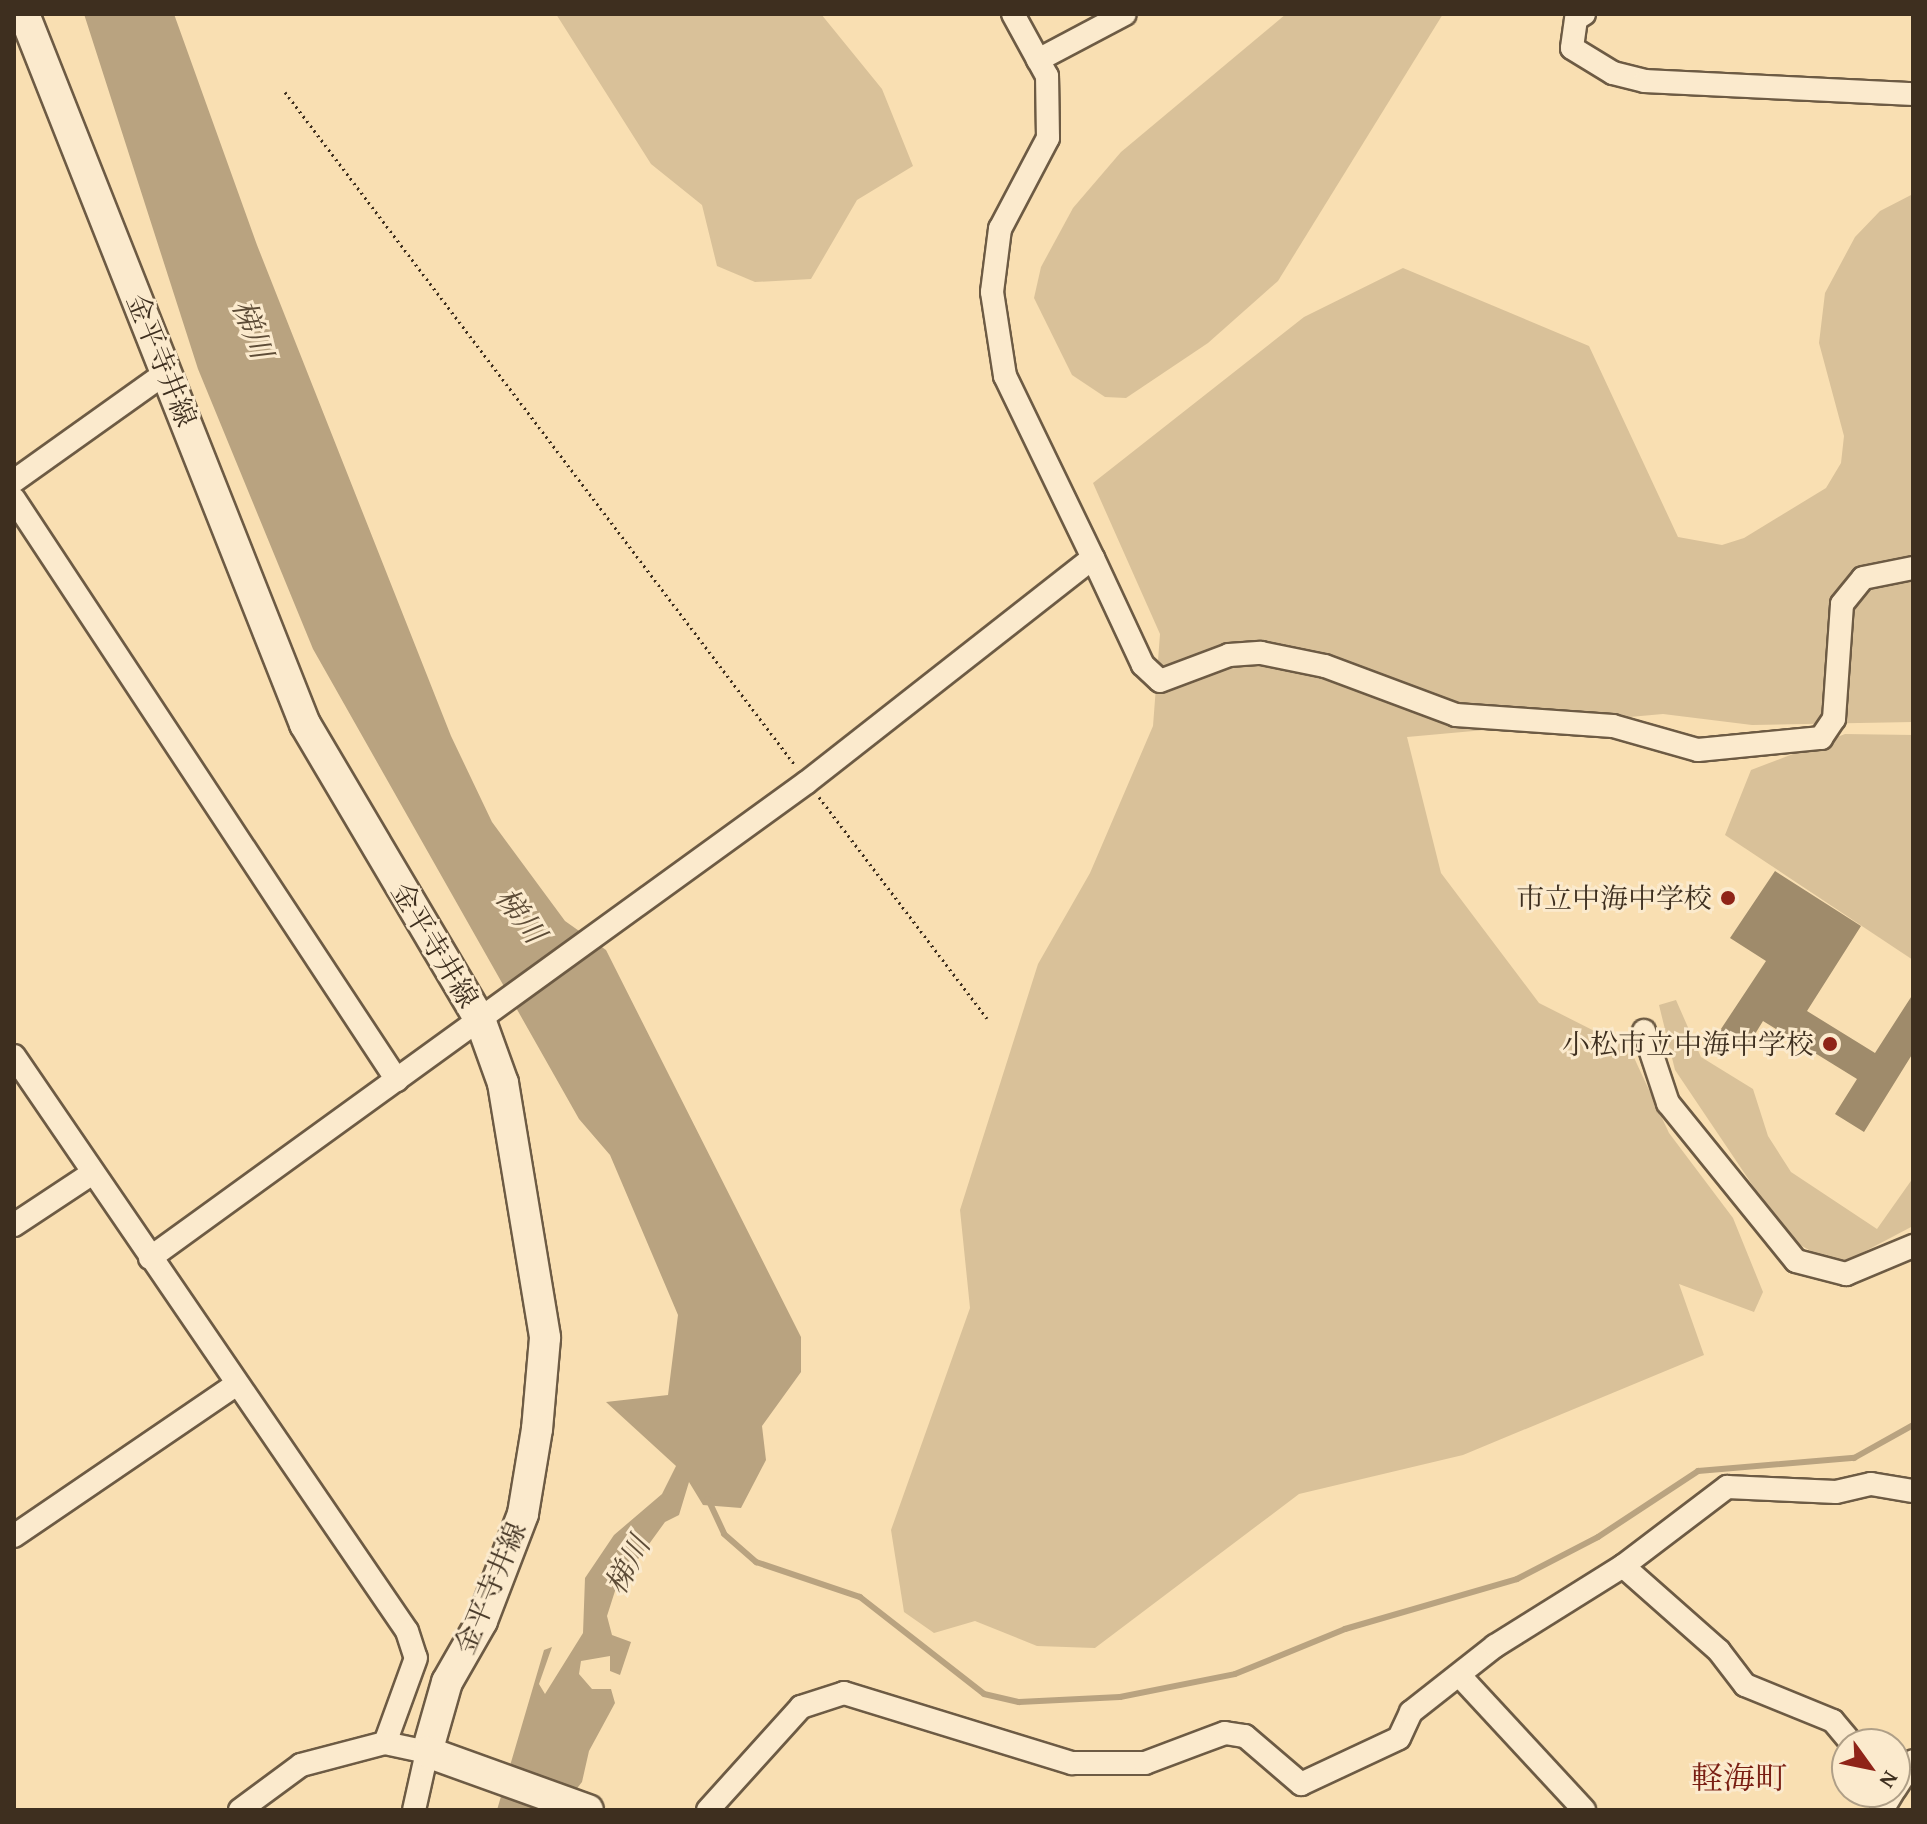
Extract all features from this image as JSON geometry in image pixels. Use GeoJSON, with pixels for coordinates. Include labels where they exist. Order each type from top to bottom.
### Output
{"type":"FeatureCollection","features":[{"type":"Feature","properties":{"kind":"main road","name":"金平寺井線"},"geometry":{"type":"LineString","coordinates":[[24,14],[305,724],[481,1022],[521,1158],[545,1338],[523,1514],[482,1621],[447,1682],[427,1752]]}},
{"type":"Feature","properties":{"kind":"main road"},"geometry":{"type":"LineString","coordinates":[[427,1752],[588,1810]]}},
{"type":"Feature","properties":{"kind":"street"},"geometry":{"type":"LineString","coordinates":[[1013,14],[1047,76],[1048,138],[1000,229],[992,292],[1005,376],[1143,665],[1160,681],[1229,655],[1261,653],[1325,666],[1456,715],[1613,726],[1698,750],[1821,738],[1834,719],[1842,604],[1863,578],[1913,568]]}},
{"type":"Feature","properties":{"kind":"street"},"geometry":{"type":"LineString","coordinates":[[1038,60],[1125,14]]}},
{"type":"Feature","properties":{"kind":"street"},"geometry":{"type":"LineString","coordinates":[[1584,14],[1576,19],[1572,48],[1624,75],[1913,94]]}},
{"type":"Feature","properties":{"kind":"street"},"geometry":{"type":"LineString","coordinates":[[14,481],[167,372]]}},
{"type":"Feature","properties":{"kind":"street"},"geometry":{"type":"LineString","coordinates":[[14,499],[397,1080]]}},
{"type":"Feature","properties":{"kind":"street"},"geometry":{"type":"LineString","coordinates":[[150,1258],[481,1022],[807,782],[1093,558]]}},
{"type":"Feature","properties":{"kind":"street"},"geometry":{"type":"LineString","coordinates":[[1644,1031],[1668,1103],[1796,1261],[1846,1274],[1913,1246]]}},
{"type":"Feature","properties":{"kind":"street"},"geometry":{"type":"LineString","coordinates":[[14,1056],[91,1174],[407,1631],[416,1658],[385,1743]]}},
{"type":"Feature","properties":{"kind":"street"},"geometry":{"type":"LineString","coordinates":[[14,1225],[91,1174]]}},
{"type":"Feature","properties":{"kind":"street"},"geometry":{"type":"LineString","coordinates":[[14,1536],[237,1384]]}},
{"type":"Feature","properties":{"kind":"street"},"geometry":{"type":"LineString","coordinates":[[708,1810],[801,1707],[844,1693],[1072,1763],[1145,1763],[1225,1733],[1245,1736],[1301,1784],[1399,1738],[1411,1712],[1461,1677],[1495,1646],[1623,1566],[1727,1487],[1836,1492],[1871,1484],[1913,1491]]}},
{"type":"Feature","properties":{"kind":"street"},"geometry":{"type":"LineString","coordinates":[[1623,1566],[1719,1651],[1745,1685],[1833,1721],[1839,1728]]}},
{"type":"Feature","properties":{"kind":"street"},"geometry":{"type":"LineString","coordinates":[[1461,1677],[1584,1810]]}},
{"type":"Feature","properties":{"kind":"street"},"geometry":{"type":"LineString","coordinates":[[240,1810],[301,1765],[385,1743],[427,1752],[414,1810]]}},
{"type":"Feature","properties":{"kind":"path"},"geometry":{"type":"LineString","coordinates":[[285,92],[987,1018]]}},
{"type":"Feature","properties":{"kind":"shaded area"},"geometry":{"type":"Polygon","coordinates":[[[556,14],[821,14],[882,89],[913,166],[857,200],[811,279],[755,282],[717,266],[702,205],[651,164],[556,14]]]}},
{"type":"Feature","properties":{"kind":"shaded area"},"geometry":{"type":"Polygon","coordinates":[[[1286,14],[1443,14],[1278,281],[1208,343],[1126,398],[1105,397],[1072,375],[1034,298],[1041,267],[1073,208],[1121,152],[1286,14]]]}},
{"type":"Feature","properties":{"kind":"shaded area"},"geometry":{"type":"Polygon","coordinates":[[[1913,194],[1913,722],[1752,725],[1663,714],[1407,737],[1441,873],[1539,1003],[1630,1049],[1669,1133],[1733,1218],[1763,1292],[1754,1312],[1679,1284],[1704,1355],[1463,1455],[1299,1494],[1095,1648],[1037,1646],[975,1621],[934,1633],[904,1612],[891,1530],[970,1308],[960,1210],[1038,964],[1090,873],[1153,726],[1160,634],[1093,483],[1304,317],[1403,268],[1589,346],[1678,537],[1722,545],[1744,538],[1826,488],[1841,463],[1844,436],[1819,343],[1825,293],[1855,237],[1880,211],[1913,194]]]}},
{"type":"Feature","properties":{"kind":"shaded area"},"geometry":{"type":"Polygon","coordinates":[[[1845,734],[1913,735],[1913,960],[1725,835],[1751,770],[1845,734]]]}},
{"type":"Feature","properties":{"kind":"shaded area"},"geometry":{"type":"Polygon","coordinates":[[[1676,1000],[1701,1057],[1753,1089],[1768,1136],[1791,1172],[1877,1229],[1913,1178],[1913,1226],[1837,1266],[1788,1238],[1675,1070],[1659,1005],[1676,1000]]]}},
{"type":"Feature","properties":{"kind":"water","name":"梯川"},"geometry":{"type":"Polygon","coordinates":[[[84,14],[174,14],[257,245],[451,736],[492,822],[565,921],[606,950],[801,1337],[801,1372],[762,1426],[766,1460],[741,1508],[703,1505],[689,1482],[679,1515],[665,1522],[615,1591],[607,1616],[612,1635],[631,1642],[620,1675],[610,1671],[610,1656],[581,1661],[579,1674],[592,1689],[611,1689],[615,1703],[589,1751],[582,1782],[560,1810],[497,1810],[544,1650],[552,1647],[539,1684],[545,1694],[583,1633],[585,1578],[614,1535],[662,1494],[676,1466],[606,1402],[668,1395],[678,1315],[610,1155],[579,1119],[313,649],[198,369],[84,14]]]}},
{"type":"Feature","properties":{"kind":"building"},"geometry":{"type":"Polygon","coordinates":[[[1775,871],[1861,926],[1807,1011],[1875,1053],[1913,994],[1913,1053],[1864,1132],[1835,1114],[1857,1079],[1763,1021],[1744,1052],[1717,1035],[1766,961],[1730,938],[1775,871]]]}},
{"type":"Feature","properties":{"kind":"waterway"},"geometry":{"type":"LineString","coordinates":[[708,1499],[724,1534],[756,1562],[860,1597],[984,1694],[1019,1702],[1120,1697],[1235,1674],[1345,1629],[1517,1579],[1598,1537],[1698,1471],[1854,1458],[1913,1425]]}},
{"type":"Feature","properties":{"kind":"place","name":"市立中海中学校"},"geometry":{"type":"Point","coordinates":[1728,898]}},
{"type":"Feature","properties":{"kind":"place","name":"小松市立中海中学校"},"geometry":{"type":"Point","coordinates":[1830,1044]}},
{"type":"Feature","properties":{"kind":"district","name":"軽海町"},"geometry":{"type":"Point","coordinates":[1739,1778]}}]}
